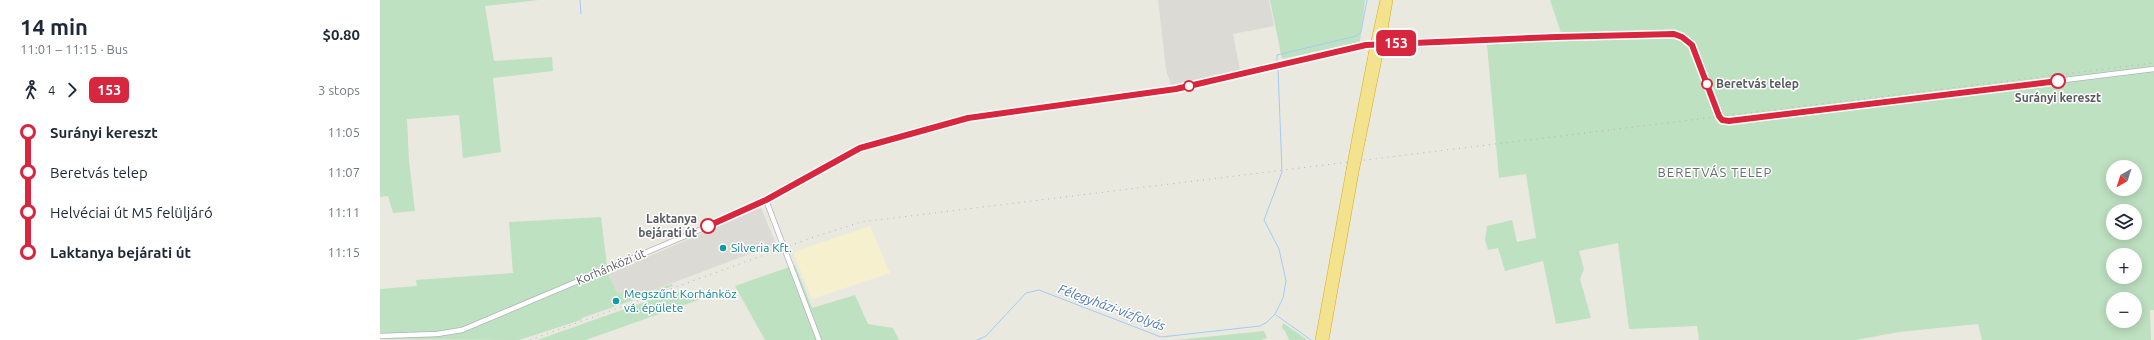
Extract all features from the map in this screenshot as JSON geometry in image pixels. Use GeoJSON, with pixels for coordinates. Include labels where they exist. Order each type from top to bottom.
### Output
{"type":"FeatureCollection","features":[{"type":"Feature","properties":{"kind":"highway"},"geometry":{"type":"LineString","coordinates":[[1325,340],[1353,171],[1379,35],[1384,0]]}},
{"type":"Feature","properties":{"kind":"highway"},"geometry":{"type":"LineString","coordinates":[[1379,35],[1390,0]]}},
{"type":"Feature","properties":{"kind":"highway"},"geometry":{"type":"LineString","coordinates":[[1319,340],[1353,171]]}},
{"type":"Feature","properties":{"kind":"street","name":"Korhánközi út"},"geometry":{"type":"LineString","coordinates":[[380,336],[448,333],[462,330],[742,212],[849,153],[873,143],[968,118],[1176,89],[1356,47],[1385,44],[1670,33],[1682,37],[1692,45],[1722,120],[1729,121],[2154,69]]}},
{"type":"Feature","properties":{"kind":"street"},"geometry":{"type":"LineString","coordinates":[[766,200],[819,340]]}},
{"type":"Feature","properties":{"kind":"shaded area"},"geometry":{"type":"Polygon","coordinates":[[[1158,0],[1269,0],[1274,26],[1233,34],[1240,70],[1171,85],[1166,70],[1158,0]]]}},
{"type":"Feature","properties":{"kind":"shaded area"},"geometry":{"type":"Polygon","coordinates":[[[761,208],[776,244],[632,298],[618,294],[608,274],[761,208]]]}},
{"type":"Feature","properties":{"kind":"green space"},"geometry":{"type":"Polygon","coordinates":[[[380,0],[539,0],[485,6],[494,61],[552,57],[553,71],[493,78],[501,152],[463,158],[459,115],[407,119],[409,161],[415,211],[393,213],[388,196],[380,197],[380,0]]]}},
{"type":"Feature","properties":{"kind":"green space"},"geometry":{"type":"Polygon","coordinates":[[[1270,0],[1365,0],[1360,42],[1282,59],[1270,0]]]}},
{"type":"Feature","properties":{"kind":"green space"},"geometry":{"type":"Polygon","coordinates":[[[1550,0],[2154,0],[2154,310],[2150,310],[2151,340],[1982,340],[1978,324],[1899,332],[1856,340],[1699,340],[1697,326],[1629,329],[1618,243],[1579,251],[1584,269],[1580,279],[1591,318],[1556,324],[1543,261],[1505,271],[1498,248],[1488,250],[1485,240],[1487,226],[1512,220],[1517,242],[1536,238],[1526,174],[1499,178],[1487,45],[1563,39],[1550,0]]]}},
{"type":"Feature","properties":{"kind":"green space"},"geometry":{"type":"Polygon","coordinates":[[[601,217],[608,274],[618,294],[628,290],[632,298],[672,284],[673,286],[582,318],[581,320],[519,340],[380,339],[380,289],[417,286],[416,280],[513,273],[509,222],[601,217]]]}},
{"type":"Feature","properties":{"kind":"green space"},"geometry":{"type":"Polygon","coordinates":[[[795,265],[812,308],[855,295],[868,324],[893,328],[899,340],[765,340],[735,286],[795,265]]]}},
{"type":"Feature","properties":{"kind":"green space"},"geometry":{"type":"Polygon","coordinates":[[[676,291],[704,298],[586,340],[537,340],[676,291]]]}},
{"type":"Feature","properties":{"kind":"green space"},"geometry":{"type":"Polygon","coordinates":[[[1283,323],[1306,339],[1289,340],[1282,328],[1283,323]]]}},
{"type":"Feature","properties":{"kind":"green space"},"geometry":{"type":"Polygon","coordinates":[[[1264,331],[1267,338],[1261,340],[1176,340],[1264,331]]]}},
{"type":"Feature","properties":{"kind":"sand"},"geometry":{"type":"Polygon","coordinates":[[[870,226],[890,273],[812,299],[793,252],[870,226]]]}},
{"type":"Feature","properties":{"kind":"waterway"},"geometry":{"type":"LineString","coordinates":[[580,0],[581,14]]}},
{"type":"Feature","properties":{"kind":"waterway","name":"Félegyházi-vízfolyás"},"geometry":{"type":"LineString","coordinates":[[1277,63],[1277,55],[1356,36],[1361,32],[1367,0]]}},
{"type":"Feature","properties":{"kind":"waterway","name":"Félegyházi-vízfolyás"},"geometry":{"type":"LineString","coordinates":[[977,340],[986,336],[1026,293],[1039,290],[1161,337],[1260,326],[1267,322],[1275,314],[1283,298],[1286,281],[1279,249],[1264,220],[1282,172],[1278,68]]}},
{"type":"Feature","properties":{"kind":"waterway"},"geometry":{"type":"LineString","coordinates":[[1276,315],[1311,340]]}},
{"type":"Feature","properties":{"kind":"railway"},"geometry":{"type":"LineString","coordinates":[[530,340],[811,238],[861,222],[2154,63]]}},
{"type":"Feature","properties":{"kind":"bus line","name":"153"},"geometry":{"type":"LineString","coordinates":[[708,226],[766,200],[849,153],[873,143],[968,118],[1176,89],[1366,45],[1664,33],[1674,34],[1682,37],[1692,45],[1719,116],[1725,121],[2058,81]]}},
{"type":"Feature","properties":{"kind":"place","name":"Surányi kereszt"},"geometry":{"type":"Point","coordinates":[2058,81]}},
{"type":"Feature","properties":{"kind":"place","name":"Beretvás telep"},"geometry":{"type":"Point","coordinates":[1707,84]}},
{"type":"Feature","properties":{"kind":"place","name":"Laktanya bejárati út"},"geometry":{"type":"Point","coordinates":[708,226]}},
{"type":"Feature","properties":{"kind":"place","name":"Silveria Kft."},"geometry":{"type":"Point","coordinates":[723,248]}},
{"type":"Feature","properties":{"kind":"place","name":"Megszűnt Korhánköz vá. épülete"},"geometry":{"type":"Point","coordinates":[616,301]}},
{"type":"Feature","properties":{"kind":"district","name":"BERETVÁS TELEP"},"geometry":{"type":"Point","coordinates":[1715,172]}}]}
